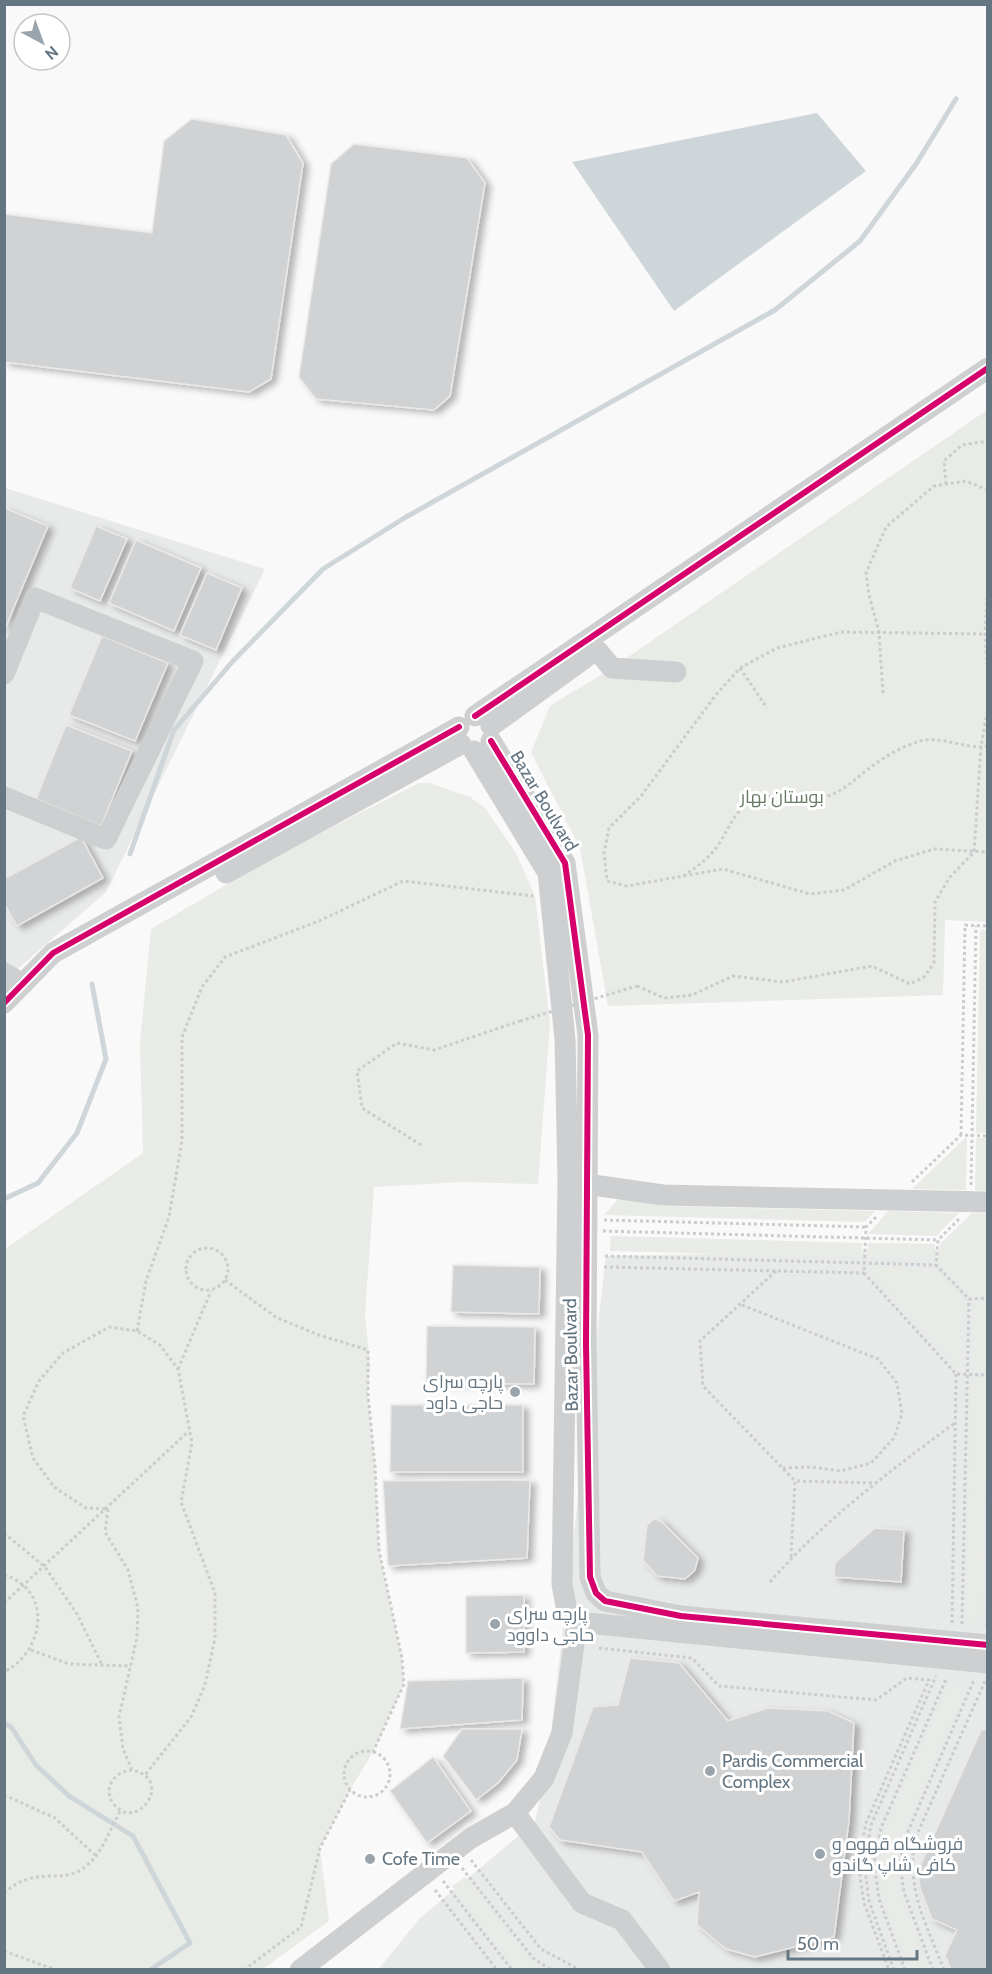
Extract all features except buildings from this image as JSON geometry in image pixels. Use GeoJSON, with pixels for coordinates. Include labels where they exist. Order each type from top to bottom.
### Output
{"type":"FeatureCollection","features":[{"type":"Feature","properties":{"kind":"street"},"geometry":{"type":"LineString","coordinates":[[475,734],[987,368]]}},
{"type":"Feature","properties":{"kind":"street"},"geometry":{"type":"LineString","coordinates":[[4,1003],[23,984],[475,734],[987,385]]}},
{"type":"Feature","properties":{"kind":"street"},"geometry":{"type":"LineString","coordinates":[[4,674],[35,598],[193,661],[106,839],[4,797]]}},
{"type":"Feature","properties":{"kind":"street"},"geometry":{"type":"LineString","coordinates":[[597,650],[612,668],[676,672]]}},
{"type":"Feature","properties":{"kind":"street"},"geometry":{"type":"LineString","coordinates":[[475,734],[548,873],[565,1039],[567,1158],[562,1584],[563,1602],[567,1612],[577,1622],[986,1672]]}},
{"type":"Feature","properties":{"kind":"street","name":"Bazar Boulvard"},"geometry":{"type":"LineString","coordinates":[[475,734],[565,863],[588,1035],[586,1184],[590,1577],[596,1593],[613,1604],[681,1616],[987,1645]]}},
{"type":"Feature","properties":{"kind":"street"},"geometry":{"type":"LineString","coordinates":[[4,972],[23,984]]}},
{"type":"Feature","properties":{"kind":"street"},"geometry":{"type":"LineString","coordinates":[[586,1184],[663,1195],[979,1197]]}},
{"type":"Feature","properties":{"kind":"street"},"geometry":{"type":"LineString","coordinates":[[300,1970],[471,1838],[515,1813],[544,1778],[562,1733],[577,1622]]}},
{"type":"Feature","properties":{"kind":"street"},"geometry":{"type":"LineString","coordinates":[[515,1813],[582,1903],[622,1920],[660,1970]]}},
{"type":"Feature","properties":{"kind":"path"},"geometry":{"type":"LineString","coordinates":[[946,484],[944,461],[962,446],[987,441]]}},
{"type":"Feature","properties":{"kind":"path"},"geometry":{"type":"LineString","coordinates":[[883,693],[879,632],[868,595],[866,573],[886,527],[934,486],[966,481],[987,490]]}},
{"type":"Feature","properties":{"kind":"path"},"geometry":{"type":"LineString","coordinates":[[987,579],[987,675]]}},
{"type":"Feature","properties":{"kind":"path"},"geometry":{"type":"LineString","coordinates":[[986,634],[841,632],[777,648],[740,668],[715,696],[640,796],[609,828],[604,854],[607,881],[627,885],[723,869],[810,894],[844,890],[896,861],[934,849],[987,852]]}},
{"type":"Feature","properties":{"kind":"path"},"geometry":{"type":"LineString","coordinates":[[740,668],[767,708]]}},
{"type":"Feature","properties":{"kind":"path"},"geometry":{"type":"LineString","coordinates":[[421,1145],[362,1108],[357,1071],[397,1043],[434,1050],[637,986],[664,998],[692,995],[733,976],[783,982],[872,966],[910,984],[924,977],[934,963],[935,902],[950,877],[974,852],[981,747],[987,707]]}},
{"type":"Feature","properties":{"kind":"path"},"geometry":{"type":"LineString","coordinates":[[682,877],[704,862],[720,842],[734,814],[754,800],[772,795],[804,800],[828,796],[848,786],[869,768],[901,748],[922,740],[987,746]]}},
{"type":"Feature","properties":{"kind":"path"},"geometry":{"type":"LineString","coordinates":[[137,1331],[146,1281],[169,1216],[183,1140],[182,1037],[202,987],[225,957],[319,921],[403,881],[535,896]]}},
{"type":"Feature","properties":{"kind":"path"},"geometry":{"type":"LineString","coordinates":[[961,1135],[965,926],[987,926]]}},
{"type":"Feature","properties":{"kind":"path"},"geometry":{"type":"LineString","coordinates":[[976,926],[972,1135],[979,1197]]}},
{"type":"Feature","properties":{"kind":"path"},"geometry":{"type":"LineString","coordinates":[[904,1190],[961,1135],[987,1136]]}},
{"type":"Feature","properties":{"kind":"path"},"geometry":{"type":"LineString","coordinates":[[936,1265],[938,1240],[967,1212]]}},
{"type":"Feature","properties":{"kind":"path"},"geometry":{"type":"LineString","coordinates":[[878,1216],[866,1227],[864,1274],[956,1374],[952,1623]]}},
{"type":"Feature","properties":{"kind":"path"},"geometry":{"type":"LineString","coordinates":[[598,1220],[866,1227]]}},
{"type":"Feature","properties":{"kind":"path"},"geometry":{"type":"LineString","coordinates":[[598,1231],[938,1240]]}},
{"type":"Feature","properties":{"kind":"path"},"geometry":{"type":"LineString","coordinates":[[178,1369],[211,1290],[225,1280],[228,1266],[222,1253],[208,1248],[195,1252],[186,1263],[187,1278],[197,1288],[211,1290]]}},
{"type":"Feature","properties":{"kind":"path"},"geometry":{"type":"LineString","coordinates":[[597,1256],[936,1265],[969,1299],[962,1624]]}},
{"type":"Feature","properties":{"kind":"path"},"geometry":{"type":"LineString","coordinates":[[596,1266],[864,1274]]}},
{"type":"Feature","properties":{"kind":"path"},"geometry":{"type":"LineString","coordinates":[[776,1271],[742,1305],[700,1341],[703,1386],[795,1481],[874,1483]]}},
{"type":"Feature","properties":{"kind":"path"},"geometry":{"type":"LineString","coordinates":[[225,1280],[277,1318],[319,1335],[368,1350],[368,1394],[375,1467],[379,1550],[402,1658],[404,1684],[373,1752]]}},
{"type":"Feature","properties":{"kind":"path"},"geometry":{"type":"LineString","coordinates":[[969,1299],[987,1298]]}},
{"type":"Feature","properties":{"kind":"path"},"geometry":{"type":"LineString","coordinates":[[742,1305],[878,1359],[897,1383],[902,1414],[894,1438],[871,1463],[841,1471],[811,1467],[783,1468]]}},
{"type":"Feature","properties":{"kind":"path"},"geometry":{"type":"LineString","coordinates":[[108,1509],[86,1508],[54,1487],[33,1458],[23,1416],[39,1382],[63,1353],[109,1327],[137,1331],[160,1345],[178,1369],[192,1443],[181,1502],[215,1593],[215,1638],[205,1685],[191,1717],[145,1775]]}},
{"type":"Feature","properties":{"kind":"path"},"geometry":{"type":"LineString","coordinates":[[956,1374],[987,1375]]}},
{"type":"Feature","properties":{"kind":"path"},"geometry":{"type":"LineString","coordinates":[[770,1582],[790,1559],[874,1483],[956,1422]]}},
{"type":"Feature","properties":{"kind":"path"},"geometry":{"type":"LineString","coordinates":[[4,1603],[108,1509],[189,1431]]}},
{"type":"Feature","properties":{"kind":"path"},"geometry":{"type":"LineString","coordinates":[[790,1559],[795,1481]]}},
{"type":"Feature","properties":{"kind":"path"},"geometry":{"type":"LineString","coordinates":[[108,1509],[105,1532],[128,1570],[138,1608],[137,1636],[119,1717],[123,1749],[132,1770]]}},
{"type":"Feature","properties":{"kind":"path"},"geometry":{"type":"LineString","coordinates":[[4,1533],[45,1567],[77,1614],[102,1665]]}},
{"type":"Feature","properties":{"kind":"path"},"geometry":{"type":"LineString","coordinates":[[4,1575],[24,1587],[34,1601],[39,1617],[38,1634],[31,1650],[20,1663],[4,1672]]}},
{"type":"Feature","properties":{"kind":"path"},"geometry":{"type":"LineString","coordinates":[[987,1597],[987,1627]]}},
{"type":"Feature","properties":{"kind":"path"},"geometry":{"type":"LineString","coordinates":[[599,1648],[692,1658],[719,1686],[876,1700],[907,1678],[929,1680],[866,1824],[858,1863],[864,1903],[889,1970]]}},
{"type":"Feature","properties":{"kind":"path"},"geometry":{"type":"LineString","coordinates":[[31,1650],[69,1664],[130,1666]]}},
{"type":"Feature","properties":{"kind":"path"},"geometry":{"type":"LineString","coordinates":[[676,1657],[677,1651]]}},
{"type":"Feature","properties":{"kind":"path"},"geometry":{"type":"LineString","coordinates":[[944,1970],[914,1890],[910,1864],[915,1839],[986,1672]]}},
{"type":"Feature","properties":{"kind":"path"},"geometry":{"type":"LineString","coordinates":[[894,1970],[869,1902],[864,1863],[871,1825],[936,1676]]}},
{"type":"Feature","properties":{"kind":"path"},"geometry":{"type":"LineString","coordinates":[[905,1970],[879,1899],[874,1863],[881,1828],[947,1677]]}},
{"type":"Feature","properties":{"kind":"path"},"geometry":{"type":"LineString","coordinates":[[933,1970],[904,1893],[900,1864],[906,1836],[974,1680]]}},
{"type":"Feature","properties":{"kind":"path"},"geometry":{"type":"LineString","coordinates":[[373,1752],[385,1760],[388,1767],[390,1774],[384,1789],[371,1796],[356,1794],[350,1790],[344,1777],[347,1762],[358,1753],[373,1752]]}},
{"type":"Feature","properties":{"kind":"path"},"geometry":{"type":"LineString","coordinates":[[132,1770],[145,1775],[152,1787],[150,1800],[134,1812],[121,1810],[111,1799],[110,1785],[118,1773],[132,1770]]}},
{"type":"Feature","properties":{"kind":"path"},"geometry":{"type":"LineString","coordinates":[[244,1970],[301,1927],[320,1848],[350,1790]]}},
{"type":"Feature","properties":{"kind":"path"},"geometry":{"type":"LineString","coordinates":[[4,1795],[55,1818],[96,1856]]}},
{"type":"Feature","properties":{"kind":"path"},"geometry":{"type":"LineString","coordinates":[[4,1893],[16,1883],[31,1876],[71,1876],[86,1866],[96,1856],[121,1810]]}},
{"type":"Feature","properties":{"kind":"path"},"geometry":{"type":"LineString","coordinates":[[471,1860],[541,1949],[580,1970]]}},
{"type":"Feature","properties":{"kind":"path"},"geometry":{"type":"LineString","coordinates":[[461,1866],[533,1958],[551,1970]]}},
{"type":"Feature","properties":{"kind":"path"},"geometry":{"type":"LineString","coordinates":[[442,1879],[512,1970]]}},
{"type":"Feature","properties":{"kind":"path"},"geometry":{"type":"LineString","coordinates":[[433,1886],[497,1970]]}},
{"type":"Feature","properties":{"kind":"path"},"geometry":{"type":"LineString","coordinates":[[4,1951],[56,1970]]}},
{"type":"Feature","properties":{"kind":"shaded area"},"geometry":{"type":"Polygon","coordinates":[[[817,113],[866,171],[674,311],[572,162],[817,113]]]}},
{"type":"Feature","properties":{"kind":"shaded area"},"geometry":{"type":"Polygon","coordinates":[[[5,488],[265,569],[106,892],[5,980],[5,488]]]}},
{"type":"Feature","properties":{"kind":"shaded area"},"geometry":{"type":"Polygon","coordinates":[[[987,1249],[987,1969],[378,1970],[419,1919],[535,1822],[547,1767],[606,1256],[987,1249]]]}},
{"type":"Feature","properties":{"kind":"green space","name":"بوستان بهار"},"geometry":{"type":"Polygon","coordinates":[[[987,410],[987,922],[945,920],[943,995],[608,1006],[580,848],[531,752],[550,706],[612,668],[987,410]]]}},
{"type":"Feature","properties":{"kind":"green space"},"geometry":{"type":"Polygon","coordinates":[[[419,783],[429,783],[470,797],[485,808],[516,853],[535,896],[550,1023],[538,1184],[462,1182],[374,1187],[365,1315],[370,1365],[368,1394],[375,1467],[379,1550],[402,1658],[404,1684],[373,1752],[320,1848],[329,1921],[263,1969],[5,1970],[5,1249],[143,1153],[140,1043],[151,929],[270,859],[419,783]]]}},
{"type":"Feature","properties":{"kind":"green space"},"geometry":{"type":"Polygon","coordinates":[[[980,930],[988,930],[987,1133],[976,1133],[980,930]]]}},
{"type":"Feature","properties":{"kind":"green space"},"geometry":{"type":"Polygon","coordinates":[[[967,1138],[966,1190],[912,1189],[967,1138]]]}},
{"type":"Feature","properties":{"kind":"green space"},"geometry":{"type":"Polygon","coordinates":[[[976,1138],[987,1138],[987,1191],[975,1190],[976,1138]]]}},
{"type":"Feature","properties":{"kind":"green space"},"geometry":{"type":"Polygon","coordinates":[[[620,1197],[662,1206],[876,1211],[864,1222],[604,1215],[620,1197]]]}},
{"type":"Feature","properties":{"kind":"green space"},"geometry":{"type":"Polygon","coordinates":[[[888,1211],[959,1213],[936,1236],[868,1234],[888,1211]]]}},
{"type":"Feature","properties":{"kind":"green space"},"geometry":{"type":"Polygon","coordinates":[[[972,1213],[987,1214],[987,1296],[972,1296],[939,1261],[940,1244],[972,1213]]]}},
{"type":"Feature","properties":{"kind":"green space"},"geometry":{"type":"Polygon","coordinates":[[[611,1236],[862,1243],[862,1258],[610,1251],[611,1236]]]}},
{"type":"Feature","properties":{"kind":"green space"},"geometry":{"type":"Polygon","coordinates":[[[868,1243],[935,1244],[934,1260],[867,1258],[868,1243]]]}},
{"type":"Feature","properties":{"kind":"green space"},"geometry":{"type":"Polygon","coordinates":[[[867,1267],[934,1269],[964,1300],[963,1372],[867,1267]]]}},
{"type":"Feature","properties":{"kind":"green space"},"geometry":{"type":"Polygon","coordinates":[[[973,1301],[987,1301],[987,1372],[972,1372],[973,1301]]]}},
{"type":"Feature","properties":{"kind":"green space"},"geometry":{"type":"Polygon","coordinates":[[[972,1377],[987,1377],[982,1620],[967,1620],[972,1377]]]}},
{"type":"Feature","properties":{"kind":"green space"},"geometry":{"type":"Polygon","coordinates":[[[950,1684],[964,1690],[901,1834],[895,1864],[899,1894],[927,1969],[911,1969],[884,1898],[879,1864],[886,1830],[950,1684]]]}},
{"type":"Feature","properties":{"kind":"green space"},"geometry":{"type":"Polygon","coordinates":[[[465,1877],[530,1961],[544,1969],[517,1969],[452,1886],[465,1877]]]}},
{"type":"Feature","properties":{"kind":"waterway"},"geometry":{"type":"LineString","coordinates":[[130,854],[174,730],[233,661],[323,569],[406,517],[775,310],[860,241],[916,164],[956,99]]}},
{"type":"Feature","properties":{"kind":"waterway"},"geometry":{"type":"LineString","coordinates":[[4,1199],[38,1183],[77,1133],[106,1059],[92,984]]}},
{"type":"Feature","properties":{"kind":"waterway"},"geometry":{"type":"LineString","coordinates":[[4,1723],[11,1727],[36,1765],[69,1796],[133,1836],[190,1943],[150,1970]]}},
{"type":"Feature","properties":{"kind":"cycle path"},"geometry":{"type":"LineString","coordinates":[[475,716],[988,368]]}},
{"type":"Feature","properties":{"kind":"cycle path"},"geometry":{"type":"LineString","coordinates":[[4,1003],[53,953],[459,727]]}},
{"type":"Feature","properties":{"kind":"cycle path"},"geometry":{"type":"LineString","coordinates":[[491,741],[565,863],[588,1035],[586,1344],[590,1577],[596,1593],[605,1601],[681,1616],[988,1645]]}},
{"type":"Feature","properties":{"kind":"place","name":"پارچه سرای حاجی داود"},"geometry":{"type":"Point","coordinates":[515,1392]}},
{"type":"Feature","properties":{"kind":"place","name":"پارچه سرای حاجی داوود"},"geometry":{"type":"Point","coordinates":[495,1624]}},
{"type":"Feature","properties":{"kind":"place","name":"Pardis Commercial Complex"},"geometry":{"type":"Point","coordinates":[710,1771]}},
{"type":"Feature","properties":{"kind":"place","name":"فروشگاه قهوه و کافی شاپ گاندو"},"geometry":{"type":"Point","coordinates":[820,1854]}},
{"type":"Feature","properties":{"kind":"place","name":"Cofe Time"},"geometry":{"type":"Point","coordinates":[370,1859]}}]}
